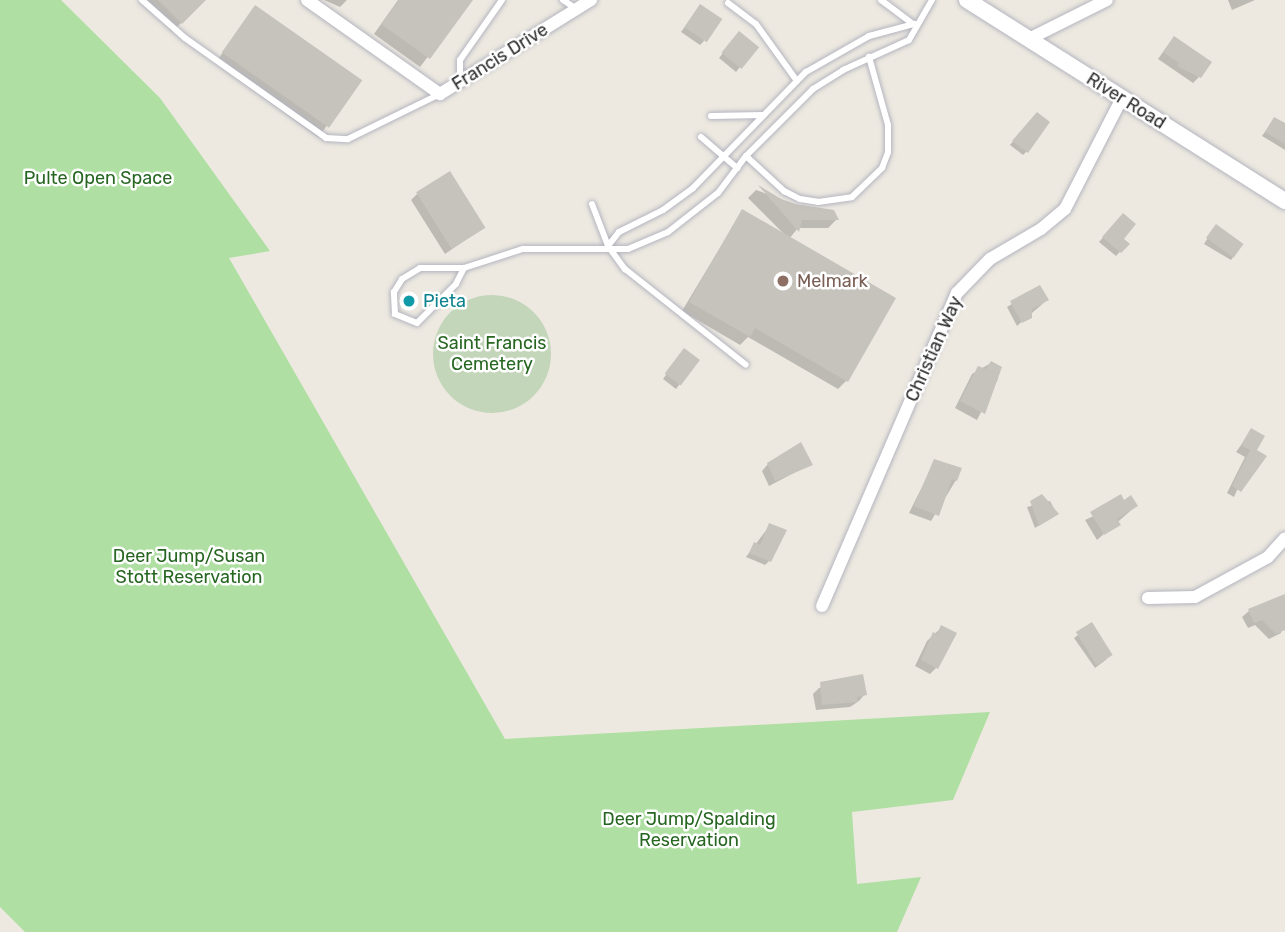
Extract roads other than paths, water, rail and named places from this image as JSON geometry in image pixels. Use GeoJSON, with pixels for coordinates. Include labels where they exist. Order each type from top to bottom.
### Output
{"type":"FeatureCollection","features":[{"type":"Feature","properties":{"kind":"main road","name":"River Road"},"geometry":{"type":"LineString","coordinates":[[967,0],[1285,201]]}},
{"type":"Feature","properties":{"kind":"street","name":"Francis Drive"},"geometry":{"type":"LineString","coordinates":[[307,0],[440,94],[590,0]]}},
{"type":"Feature","properties":{"kind":"street"},"geometry":{"type":"LineString","coordinates":[[1029,39],[1107,0]]}},
{"type":"Feature","properties":{"kind":"street","name":"Christian Way"},"geometry":{"type":"LineString","coordinates":[[822,606],[957,293],[990,259],[1041,229],[1065,209],[1122,99]]}},
{"type":"Feature","properties":{"kind":"street"},"geometry":{"type":"LineString","coordinates":[[1148,598],[1195,597],[1268,556],[1285,538]]}},
{"type":"Feature","properties":{"kind":"lane"},"geometry":{"type":"LineString","coordinates":[[142,0],[185,38],[327,138],[348,139],[440,94]]}},
{"type":"Feature","properties":{"kind":"lane"},"geometry":{"type":"LineString","coordinates":[[460,83],[460,60],[502,0]]}},
{"type":"Feature","properties":{"kind":"lane"},"geometry":{"type":"LineString","coordinates":[[563,0],[576,10]]}},
{"type":"Feature","properties":{"kind":"lane"},"geometry":{"type":"LineString","coordinates":[[881,0],[914,24]]}},
{"type":"Feature","properties":{"kind":"lane"},"geometry":{"type":"LineString","coordinates":[[464,268],[456,284],[417,323],[395,314],[391,304],[402,279],[421,268],[464,268],[523,249],[608,246],[628,249],[668,232],[718,193],[746,156],[813,89],[869,57],[909,40],[914,24],[932,0]]}},
{"type":"Feature","properties":{"kind":"lane"},"geometry":{"type":"LineString","coordinates":[[728,3],[756,23],[797,81]]}},
{"type":"Feature","properties":{"kind":"lane"},"geometry":{"type":"LineString","coordinates":[[608,246],[619,232],[663,210],[693,188],[797,81],[836,52],[869,36],[914,24]]}},
{"type":"Feature","properties":{"kind":"lane"},"geometry":{"type":"LineString","coordinates":[[746,156],[784,191],[800,199],[818,202],[852,197],[882,168],[888,152],[888,125],[869,57]]}},
{"type":"Feature","properties":{"kind":"lane"},"geometry":{"type":"LineString","coordinates":[[711,116],[762,115]]}},
{"type":"Feature","properties":{"kind":"lane"},"geometry":{"type":"LineString","coordinates":[[701,137],[737,168]]}},
{"type":"Feature","properties":{"kind":"lane"},"geometry":{"type":"LineString","coordinates":[[592,204],[608,246],[625,269],[746,365]]}},
{"type":"Feature","properties":{"kind":"place","name":"Melmark"},"geometry":{"type":"Point","coordinates":[783,281]}},
{"type":"Feature","properties":{"kind":"place","name":"Pieta"},"geometry":{"type":"Point","coordinates":[409,301]}},
{"type":"Feature","properties":{"kind":"park label","name":"Pulte Open Space"},"geometry":{"type":"Point","coordinates":[98,178]}},
{"type":"Feature","properties":{"kind":"park label","name":"Saint Francis Cemetery"},"geometry":{"type":"Point","coordinates":[492,354]}},
{"type":"Feature","properties":{"kind":"park label","name":"Deer Jump/Susan Stott Reservation"},"geometry":{"type":"Point","coordinates":[189,567]}},
{"type":"Feature","properties":{"kind":"park label","name":"Deer Jump/Spalding Reservation"},"geometry":{"type":"Point","coordinates":[689,830]}}]}
